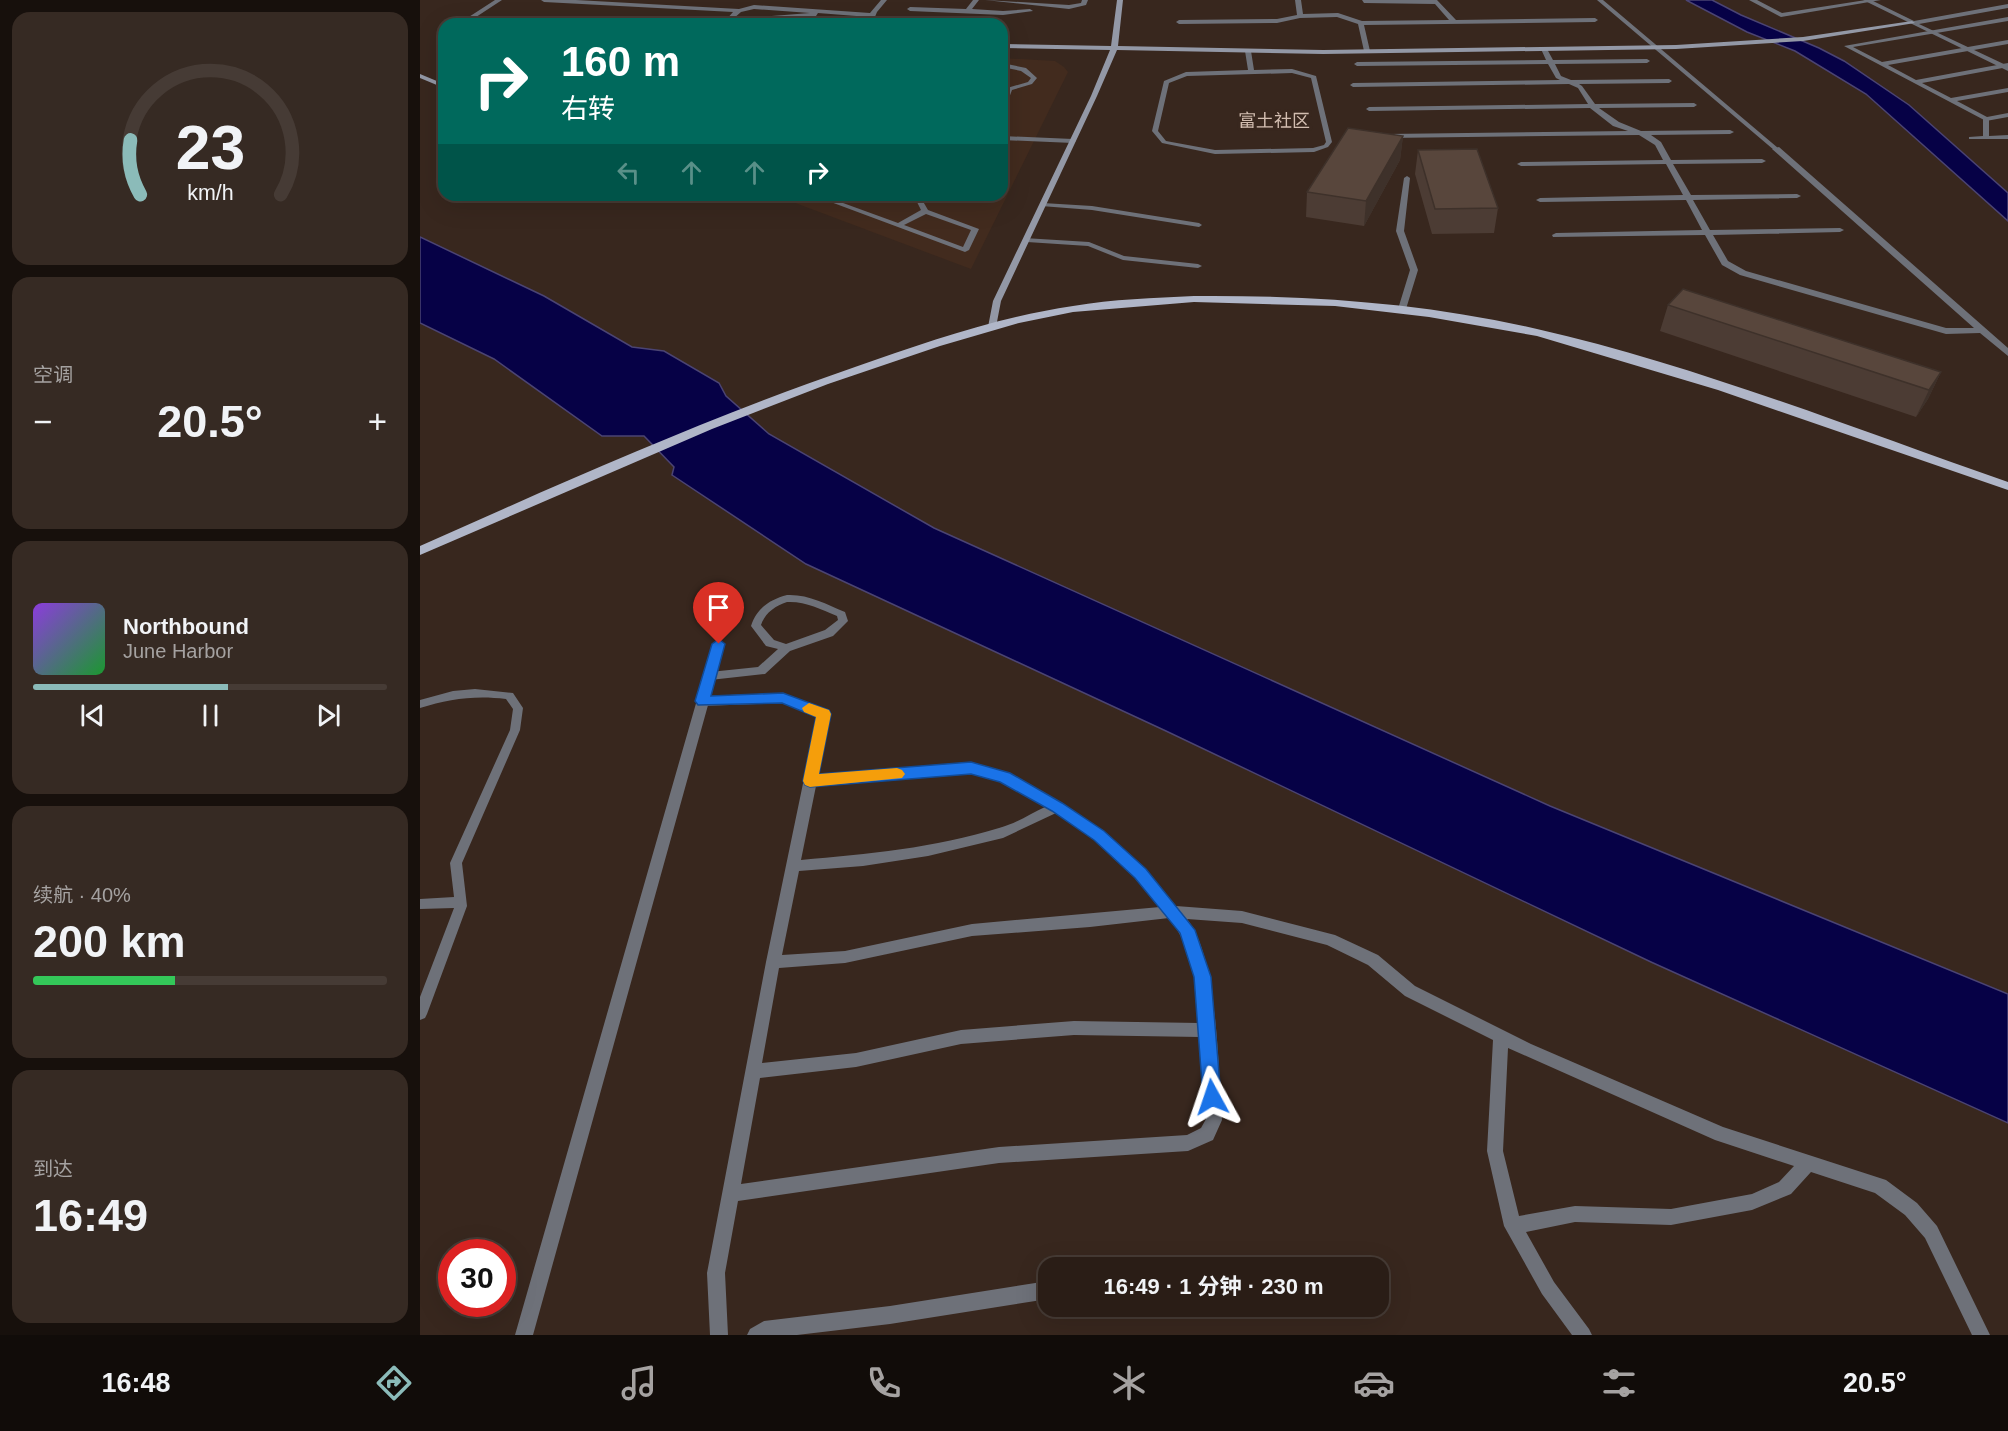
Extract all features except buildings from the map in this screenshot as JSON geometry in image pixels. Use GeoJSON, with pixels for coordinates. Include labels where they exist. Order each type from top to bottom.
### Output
{"type":"FeatureCollection","features":[{"type":"Feature","properties":{"kind":"main road"},"geometry":{"type":"LineString","coordinates":[[992,327],[997,301],[1114,49],[1120,0]]}},
{"type":"Feature","properties":{"kind":"main road"},"geometry":{"type":"LineString","coordinates":[[1008,46],[1248,51],[1656,48],[1803,39],[1912,23]]}},
{"type":"Feature","properties":{"kind":"main road"},"geometry":{"type":"LineString","coordinates":[[420,76],[438,84]]}},
{"type":"Feature","properties":{"kind":"main road"},"geometry":{"type":"LineString","coordinates":[[420,551],[606,468],[757,406],[865,367],[992,327],[1098,305],[1180,300],[1334,302],[1402,309],[1544,334],[1663,368],[2008,486]]}},
{"type":"Feature","properties":{"kind":"street"},"geometry":{"type":"LineString","coordinates":[[471,18],[499,0]]}},
{"type":"Feature","properties":{"kind":"street"},"geometry":{"type":"LineString","coordinates":[[544,0],[739,11],[754,7],[872,15]]}},
{"type":"Feature","properties":{"kind":"street"},"geometry":{"type":"LineString","coordinates":[[871,18],[884,0]]}},
{"type":"Feature","properties":{"kind":"street"},"geometry":{"type":"LineString","coordinates":[[968,11],[976,0]]}},
{"type":"Feature","properties":{"kind":"street"},"geometry":{"type":"LineString","coordinates":[[988,0],[1069,7],[1084,4],[1085,0]]}},
{"type":"Feature","properties":{"kind":"street"},"geometry":{"type":"LineString","coordinates":[[1298,0],[1300,16]]}},
{"type":"Feature","properties":{"kind":"street"},"geometry":{"type":"LineString","coordinates":[[1754,1],[1769,0]]}},
{"type":"Feature","properties":{"kind":"street"},"geometry":{"type":"LineString","coordinates":[[1754,1],[1781,15],[1878,0]]}},
{"type":"Feature","properties":{"kind":"street"},"geometry":{"type":"LineString","coordinates":[[1364,1],[1437,2],[1454,22]]}},
{"type":"Feature","properties":{"kind":"street"},"geometry":{"type":"LineString","coordinates":[[1867,1],[2006,67]]}},
{"type":"Feature","properties":{"kind":"street"},"geometry":{"type":"LineString","coordinates":[[1912,23],[2008,6]]}},
{"type":"Feature","properties":{"kind":"street"},"geometry":{"type":"LineString","coordinates":[[910,9],[1060,12]]}},
{"type":"Feature","properties":{"kind":"street"},"geometry":{"type":"LineString","coordinates":[[731,18],[739,11]]}},
{"type":"Feature","properties":{"kind":"street"},"geometry":{"type":"LineString","coordinates":[[776,18],[816,14]]}},
{"type":"Feature","properties":{"kind":"street"},"geometry":{"type":"LineString","coordinates":[[1179,22],[1277,21],[1300,16],[1338,15],[1361,23],[1595,20]]}},
{"type":"Feature","properties":{"kind":"street"},"geometry":{"type":"LineString","coordinates":[[2008,19],[1847,46],[1986,119],[2008,115]]}},
{"type":"Feature","properties":{"kind":"street"},"geometry":{"type":"LineString","coordinates":[[1361,23],[1367,51]]}},
{"type":"Feature","properties":{"kind":"street"},"geometry":{"type":"LineString","coordinates":[[1882,64],[2008,42]]}},
{"type":"Feature","properties":{"kind":"street"},"geometry":{"type":"LineString","coordinates":[[1544,50],[1558,77],[1571,82],[1586,93],[1593,106],[1616,123],[1648,136],[1658,144],[1725,263],[1743,273],[1946,331],[1982,330]]}},
{"type":"Feature","properties":{"kind":"street"},"geometry":{"type":"LineString","coordinates":[[1357,64],[1647,62]]}},
{"type":"Feature","properties":{"kind":"street"},"geometry":{"type":"LineString","coordinates":[[1915,82],[2006,67]]}},
{"type":"Feature","properties":{"kind":"street"},"geometry":{"type":"LineString","coordinates":[[1353,85],[1669,81]]}},
{"type":"Feature","properties":{"kind":"street"},"geometry":{"type":"LineString","coordinates":[[1950,100],[2008,90]]}},
{"type":"Feature","properties":{"kind":"street"},"geometry":{"type":"LineString","coordinates":[[1369,109],[1694,105]]}},
{"type":"Feature","properties":{"kind":"street"},"geometry":{"type":"LineString","coordinates":[[1387,136],[1730,132]]}},
{"type":"Feature","properties":{"kind":"street"},"geometry":{"type":"LineString","coordinates":[[1776,149],[2008,353]]}},
{"type":"Feature","properties":{"kind":"street"},"geometry":{"type":"LineString","coordinates":[[1521,164],[1762,161]]}},
{"type":"Feature","properties":{"kind":"street"},"geometry":{"type":"LineString","coordinates":[[1540,200],[1797,196]]}},
{"type":"Feature","properties":{"kind":"street"},"geometry":{"type":"LineString","coordinates":[[1556,235],[1840,230]]}},
{"type":"Feature","properties":{"kind":"street"},"geometry":{"type":"LineString","coordinates":[[524,1335],[719,644]]}},
{"type":"Feature","properties":{"kind":"street"},"geometry":{"type":"LineString","coordinates":[[702,701],[783,698],[824,714],[773,962],[716,1273],[719,1335]]}},
{"type":"Feature","properties":{"kind":"street"},"geometry":{"type":"LineString","coordinates":[[730,1194],[999,1155],[1188,1143],[1207,1134],[1214,1120],[1203,977],[1187,930],[1141,874],[1099,835],[1057,807],[1004,777],[971,768],[810,781]]}},
{"type":"Feature","properties":{"kind":"street"},"geometry":{"type":"LineString","coordinates":[[793,866],[862,860],[928,850],[1003,833],[1057,807]]}},
{"type":"Feature","properties":{"kind":"street"},"geometry":{"type":"LineString","coordinates":[[773,962],[845,957],[972,930],[1172,912],[1242,918],[1330,939],[1373,960],[1410,991],[1501,1036],[1721,1134],[1880,1186],[1911,1209],[1931,1232],[1981,1335]]}},
{"type":"Feature","properties":{"kind":"street"},"geometry":{"type":"LineString","coordinates":[[753,1071],[856,1060],[961,1037],[1074,1028],[1207,1030]]}},
{"type":"Feature","properties":{"kind":"street"},"geometry":{"type":"LineString","coordinates":[[1501,1036],[1495,1151],[1513,1226],[1548,1288],[1583,1335]]}},
{"type":"Feature","properties":{"kind":"street"},"geometry":{"type":"LineString","coordinates":[[1513,1226],[1575,1214],[1671,1217],[1752,1202],[1785,1188],[1809,1162]]}},
{"type":"Feature","properties":{"kind":"street"},"geometry":{"type":"LineString","coordinates":[[756,1335],[764,1330],[890,1315],[1038,1292]]}},
{"type":"Feature","properties":{"kind":"lane"},"geometry":{"type":"LineString","coordinates":[[1600,0],[1776,149]]}},
{"type":"Feature","properties":{"kind":"lane"},"geometry":{"type":"LineString","coordinates":[[1248,51],[1251,72]]}},
{"type":"Feature","properties":{"kind":"lane"},"geometry":{"type":"LineString","coordinates":[[1008,66],[1030,73],[1034,78],[1030,83],[1008,91]]}},
{"type":"Feature","properties":{"kind":"lane"},"geometry":{"type":"LineString","coordinates":[[1295,71],[1314,77],[1329,142],[1326,146],[1314,150],[1215,152],[1164,142],[1158,137],[1155,130],[1166,82],[1186,74],[1251,72],[1295,71]]}},
{"type":"Feature","properties":{"kind":"lane"},"geometry":{"type":"LineString","coordinates":[[1986,119],[1986,138]]}},
{"type":"Feature","properties":{"kind":"lane"},"geometry":{"type":"LineString","coordinates":[[1971,138],[2008,137]]}},
{"type":"Feature","properties":{"kind":"lane"},"geometry":{"type":"LineString","coordinates":[[1008,138],[1073,141]]}},
{"type":"Feature","properties":{"kind":"lane"},"geometry":{"type":"LineString","coordinates":[[1402,309],[1414,270],[1400,231],[1407,178]]}},
{"type":"Feature","properties":{"kind":"lane"},"geometry":{"type":"LineString","coordinates":[[831,201],[965,250],[975,229],[925,212],[920,201]]}},
{"type":"Feature","properties":{"kind":"lane"},"geometry":{"type":"LineString","coordinates":[[1043,205],[1092,208],[1199,225]]}},
{"type":"Feature","properties":{"kind":"lane"},"geometry":{"type":"LineString","coordinates":[[898,226],[925,212]]}},
{"type":"Feature","properties":{"kind":"lane"},"geometry":{"type":"LineString","coordinates":[[1027,240],[1089,244],[1123,258],[1198,266]]}},
{"type":"Feature","properties":{"kind":"lane"},"geometry":{"type":"LineString","coordinates":[[710,676],[761,671],[786,648],[829,633],[843,621],[841,614],[802,597],[779,599],[759,614],[756,626],[770,643],[786,648]]}},
{"type":"Feature","properties":{"kind":"lane"},"geometry":{"type":"LineString","coordinates":[[420,704],[463,692],[484,691],[509,696],[519,708],[515,730],[456,862],[461,902],[420,1014]]}},
{"type":"Feature","properties":{"kind":"lane"},"geometry":{"type":"LineString","coordinates":[[420,904],[461,902]]}},
{"type":"Feature","properties":{"kind":"shaded area"},"geometry":{"type":"Polygon","coordinates":[[[1686,0],[1712,0],[1741,15],[1819,48],[1844,61],[1909,105],[2008,193],[2008,221],[1866,94],[1795,51],[1747,32],[1686,0]]]}},
{"type":"Feature","properties":{"kind":"shaded area"},"geometry":{"type":"Polygon","coordinates":[[[1008,58],[1055,61],[1068,72],[1008,194],[1008,58]]]}},
{"type":"Feature","properties":{"kind":"shaded area"},"geometry":{"type":"Polygon","coordinates":[[[790,201],[1004,201],[971,269],[790,201]]]}},
{"type":"Feature","properties":{"kind":"shaded area"},"geometry":{"type":"Polygon","coordinates":[[[420,237],[544,296],[632,347],[664,351],[719,383],[726,396],[769,434],[934,528],[1550,806],[2008,994],[2008,1123],[1651,962],[1166,731],[806,564],[672,475],[674,467],[644,436],[602,436],[494,359],[420,323],[420,237]]]}},
{"type":"Feature","properties":{"kind":"slow traffic"},"geometry":{"type":"LineString","coordinates":[[809,708],[824,714],[810,781],[897,774]]}},
{"type":"Feature","properties":{"kind":"district","name":"富土社区"},"geometry":{"type":"Point","coordinates":[1274,121]}},
{"type":"Feature","properties":{"kind":"route"},"geometry":{"type":"LineString","coordinates":[[719,644],[702,701],[783,698],[824,714],[810,781],[971,768],[1004,777],[1057,807],[1099,835],[1141,874],[1187,930],[1203,977],[1212,1097]]}}]}
